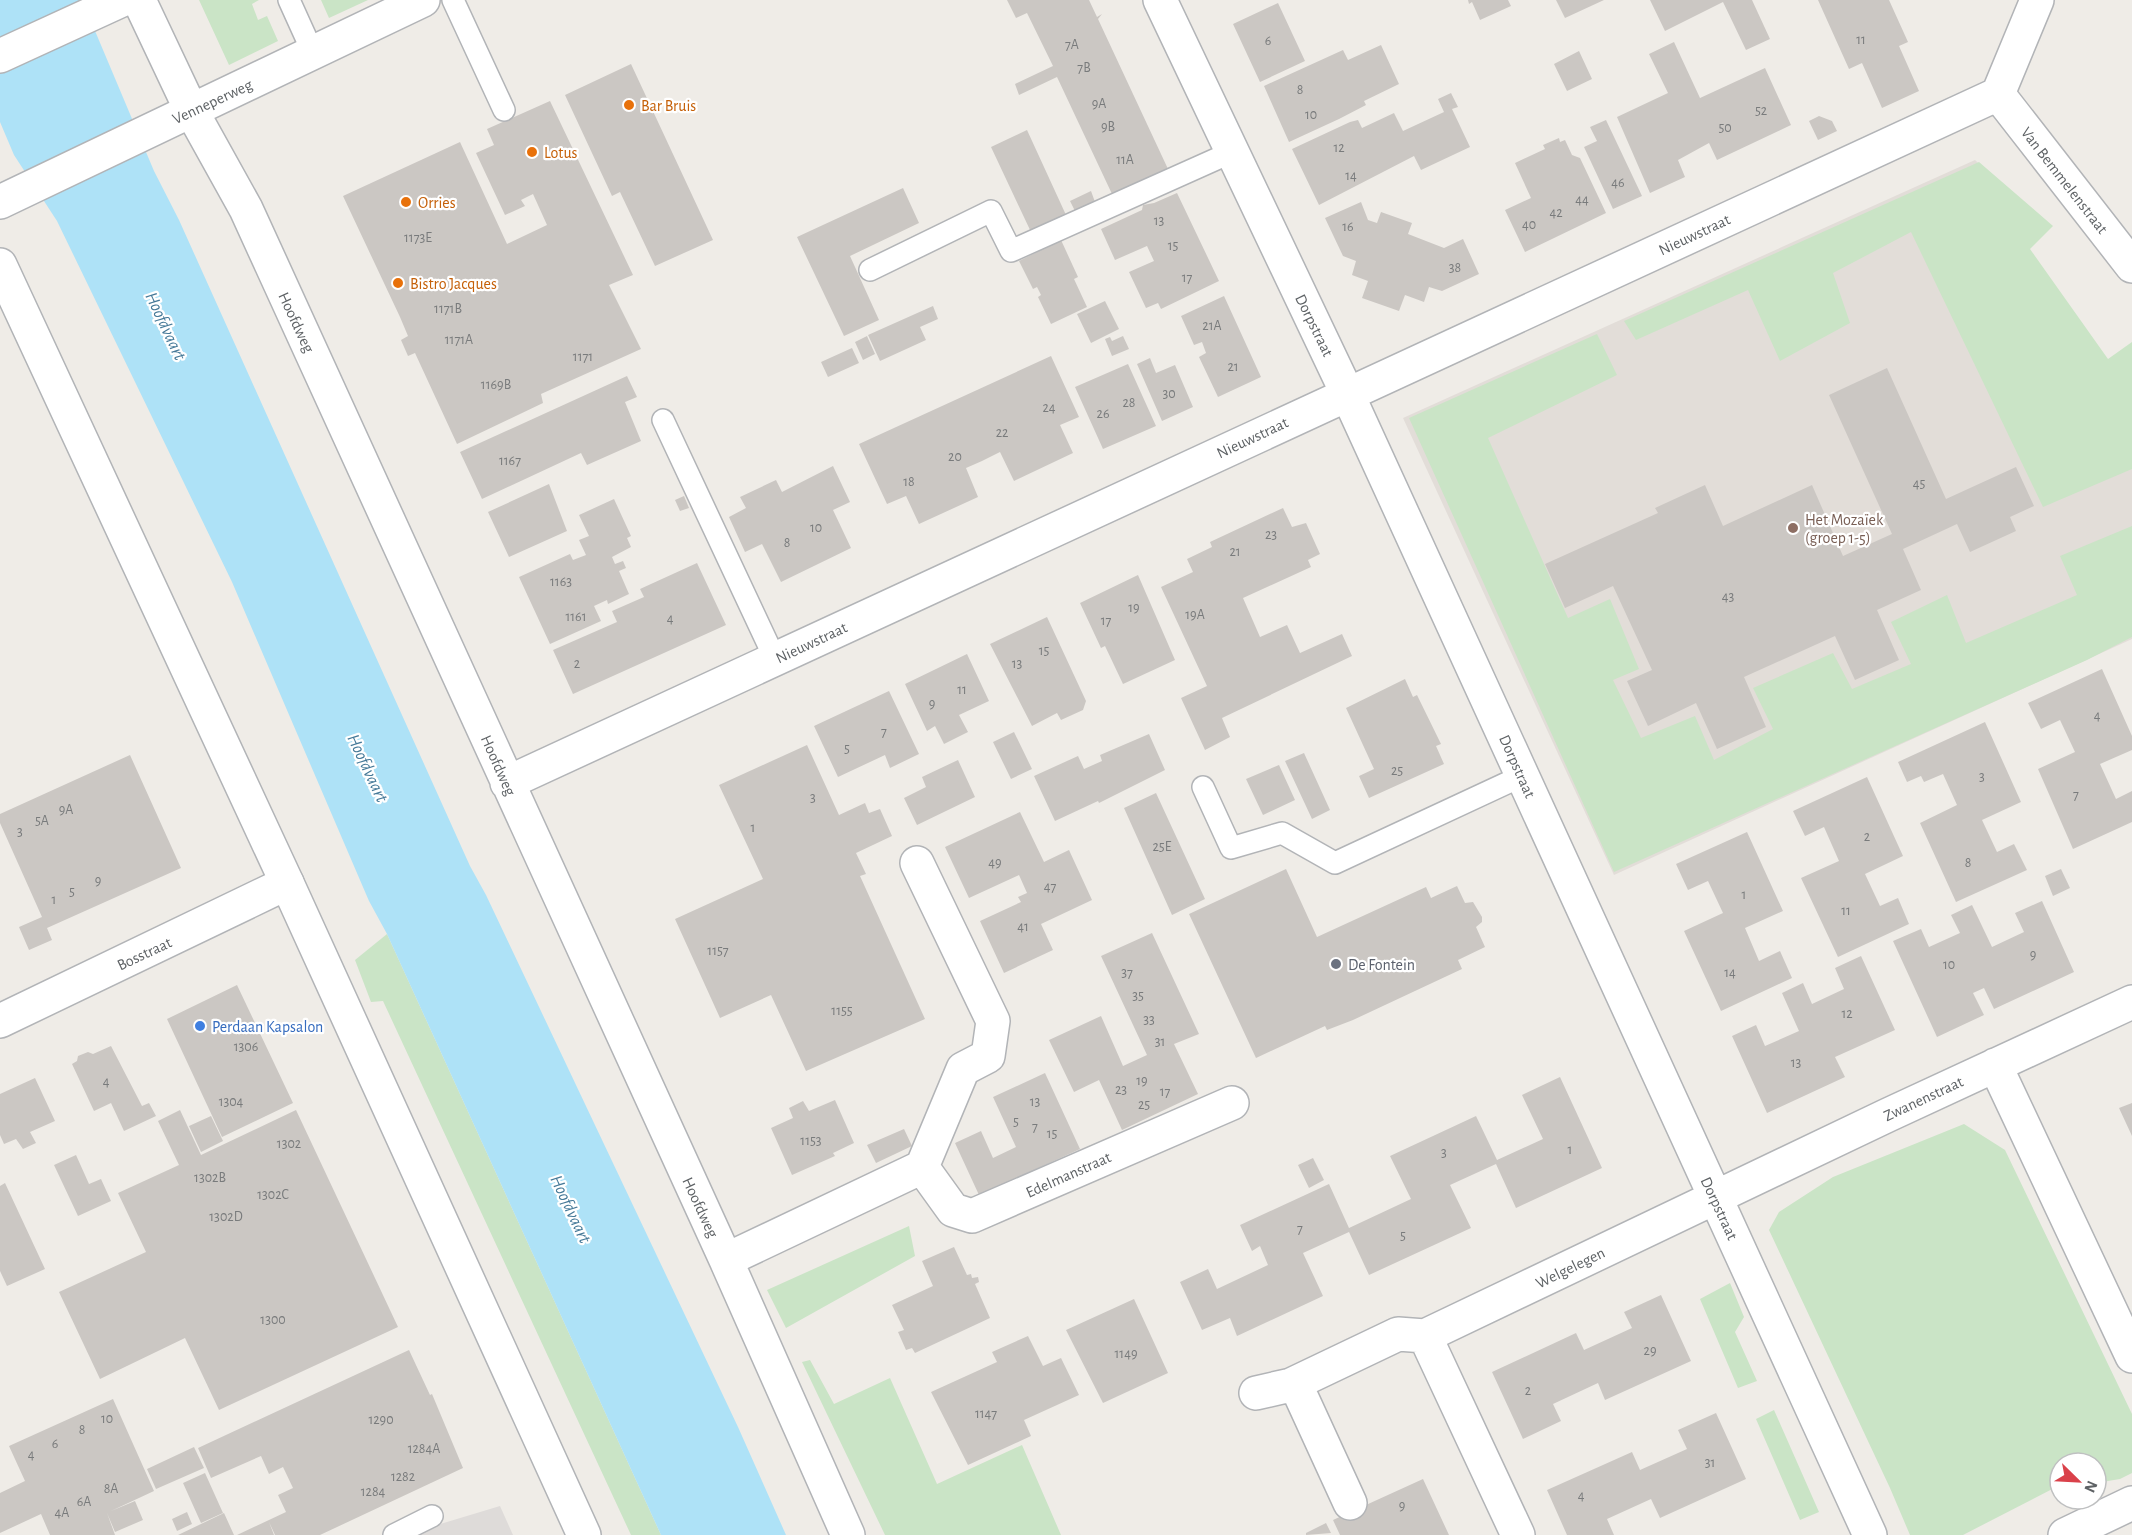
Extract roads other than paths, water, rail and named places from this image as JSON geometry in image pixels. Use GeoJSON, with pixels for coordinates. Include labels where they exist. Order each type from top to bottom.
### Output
{"type":"FeatureCollection","features":[{"type":"Feature","properties":{"kind":"street","name":"Hoofdweg"},"geometry":{"type":"LineString","coordinates":[[139,0],[191,111],[246,209],[726,1260],[848,1535]]}},
{"type":"Feature","properties":{"kind":"street","name":"Venneperweg"},"geometry":{"type":"LineString","coordinates":[[14,195],[423,0]]}},
{"type":"Feature","properties":{"kind":"street","name":"Dorpstraat"},"geometry":{"type":"LineString","coordinates":[[1160,0],[1347,393],[1870,1535]]}},
{"type":"Feature","properties":{"kind":"street"},"geometry":{"type":"LineString","coordinates":[[1998,94],[2037,0]]}},
{"type":"Feature","properties":{"kind":"street"},"geometry":{"type":"LineString","coordinates":[[0,56],[111,5]]}},
{"type":"Feature","properties":{"kind":"street","name":"Van Bemmelenstraat"},"geometry":{"type":"LineString","coordinates":[[1998,94],[2132,266]]}},
{"type":"Feature","properties":{"kind":"street","name":"Nieuwstraat"},"geometry":{"type":"LineString","coordinates":[[507,783],[1998,94]]}},
{"type":"Feature","properties":{"kind":"street"},"geometry":{"type":"LineString","coordinates":[[0,265],[288,884],[584,1535]]}},
{"type":"Feature","properties":{"kind":"street"},"geometry":{"type":"LineString","coordinates":[[726,1260],[921,1167],[963,1069],[988,1056],[993,1021],[917,863]]}},
{"type":"Feature","properties":{"kind":"street","name":"Bosstraat"},"geometry":{"type":"LineString","coordinates":[[0,1021],[288,884]]}},
{"type":"Feature","properties":{"kind":"street","name":"Zwanenstraat"},"geometry":{"type":"LineString","coordinates":[[1715,1197],[2132,1002]]}},
{"type":"Feature","properties":{"kind":"street"},"geometry":{"type":"LineString","coordinates":[[1995,1065],[2132,1356]]}},
{"type":"Feature","properties":{"kind":"street","name":"Edelmanstraat"},"geometry":{"type":"LineString","coordinates":[[921,1167],[953,1210],[972,1216],[1232,1103]]}},
{"type":"Feature","properties":{"kind":"street","name":"Welgelegen"},"geometry":{"type":"LineString","coordinates":[[1256,1393],[1295,1383],[1398,1334],[1425,1336],[1715,1197]]}},
{"type":"Feature","properties":{"kind":"street"},"geometry":{"type":"LineString","coordinates":[[1425,1336],[1518,1535]]}},
{"type":"Feature","properties":{"kind":"street"},"geometry":{"type":"LineString","coordinates":[[1295,1383],[1350,1503]]}},
{"type":"Feature","properties":{"kind":"street"},"geometry":{"type":"LineString","coordinates":[[2065,1535],[2132,1503]]}},
{"type":"Feature","properties":{"kind":"lane"},"geometry":{"type":"LineString","coordinates":[[289,0],[313,53]]}},
{"type":"Feature","properties":{"kind":"lane"},"geometry":{"type":"LineString","coordinates":[[453,0],[504,110]]}},
{"type":"Feature","properties":{"kind":"lane"},"geometry":{"type":"LineString","coordinates":[[870,270],[991,211],[1011,251],[1232,152]]}},
{"type":"Feature","properties":{"kind":"lane"},"geometry":{"type":"LineString","coordinates":[[663,420],[775,659]]}},
{"type":"Feature","properties":{"kind":"lane"},"geometry":{"type":"LineString","coordinates":[[1203,787],[1231,848],[1282,833],[1335,862],[1522,776]]}},
{"type":"Feature","properties":{"kind":"lane"},"geometry":{"type":"LineString","coordinates":[[394,1535],[432,1516]]}},
{"type":"Feature","properties":{"kind":"water","name":"Hoofdvaart"},"geometry":{"type":"Polygon","coordinates":[[[0,0],[82,0],[154,171],[179,220],[470,866],[486,895],[738,1427],[786,1535],[661,1535],[387,934],[369,901],[232,582],[57,221],[14,155],[0,122],[0,0]]]}},
{"type":"Feature","properties":{"kind":"place","name":"Bar Bruis"},"geometry":{"type":"Point","coordinates":[629,105]}},
{"type":"Feature","properties":{"kind":"place","name":"Lotus"},"geometry":{"type":"Point","coordinates":[532,152]}},
{"type":"Feature","properties":{"kind":"place","name":"Orries"},"geometry":{"type":"Point","coordinates":[406,202]}},
{"type":"Feature","properties":{"kind":"place","name":"Bistro Jacques"},"geometry":{"type":"Point","coordinates":[398,283]}},
{"type":"Feature","properties":{"kind":"place","name":"Het Mozaïek (groep 1-5)"},"geometry":{"type":"Point","coordinates":[1793,528]}},
{"type":"Feature","properties":{"kind":"place","name":"De Fontein"},"geometry":{"type":"Point","coordinates":[1336,964]}},
{"type":"Feature","properties":{"kind":"place","name":"Perdaan Kapsalon"},"geometry":{"type":"Point","coordinates":[200,1026]}}]}
